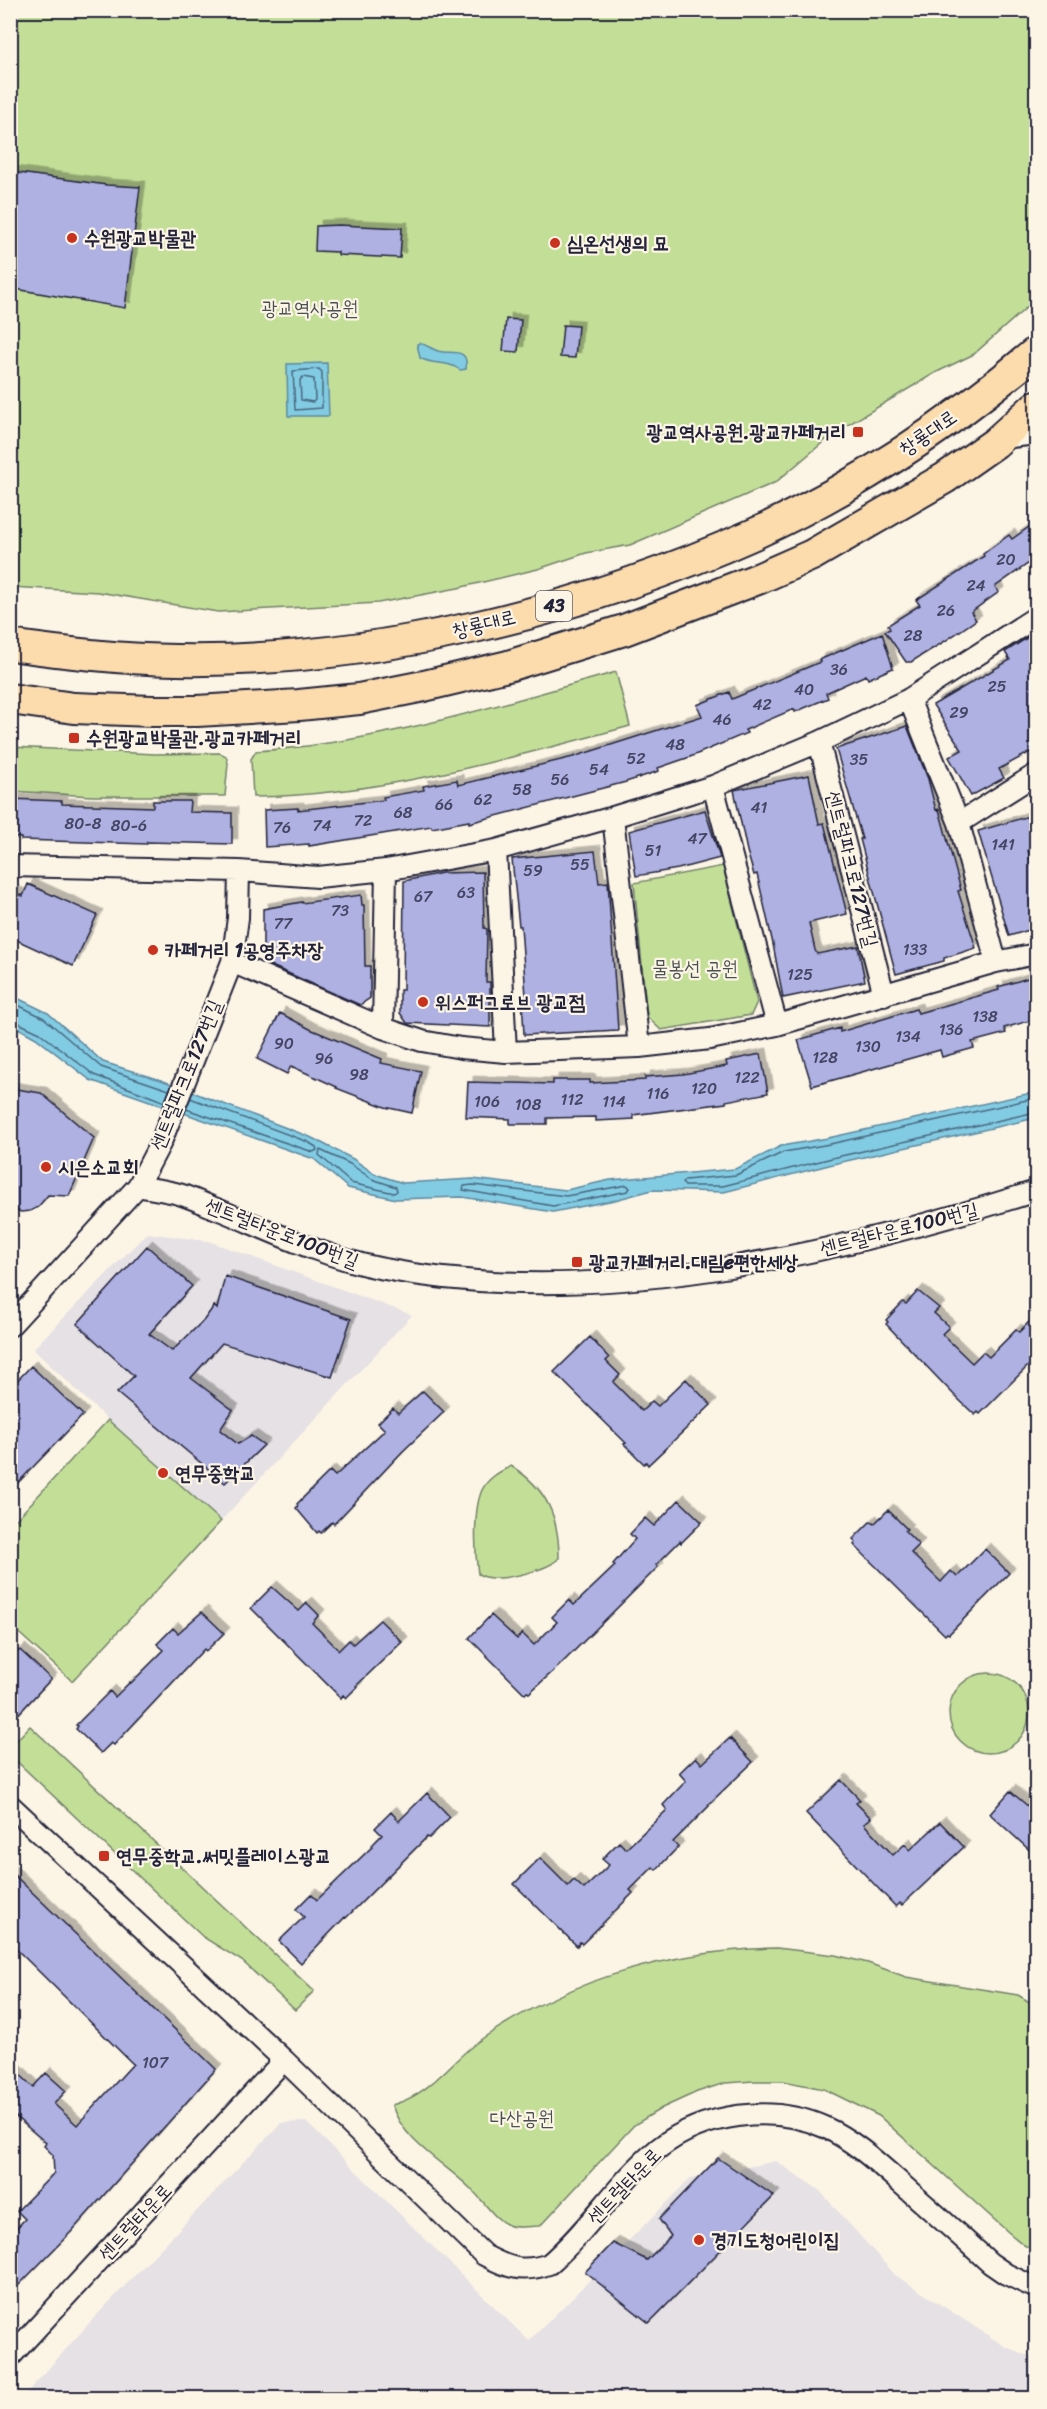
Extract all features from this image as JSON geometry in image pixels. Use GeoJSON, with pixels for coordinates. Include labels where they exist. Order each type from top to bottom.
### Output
{"type":"FeatureCollection","features":[{"type":"Feature","properties":{"kind":"main road","name":"창룡대로"},"geometry":{"type":"LineString","coordinates":[[10,645],[176,660],[296,655],[384,646],[450,633],[551,607],[702,555],[756,533],[801,510],[879,466],[939,426],[1036,352]]}},
{"type":"Feature","properties":{"kind":"main road","name":"43"},"geometry":{"type":"LineString","coordinates":[[10,699],[74,708],[152,711],[197,711],[299,705],[359,699],[508,666],[624,630],[760,578],[812,555],[945,478],[1002,436],[1036,406]]}},
{"type":"Feature","properties":{"kind":"street"},"geometry":{"type":"LineString","coordinates":[[1002,436],[1036,432]]}},
{"type":"Feature","properties":{"kind":"street"},"geometry":{"type":"LineString","coordinates":[[10,866],[239,871],[318,877],[386,870],[496,850],[712,786],[819,742],[909,699],[1036,617]]}},
{"type":"Feature","properties":{"kind":"street"},"geometry":{"type":"LineString","coordinates":[[909,699],[959,823],[996,963]]}},
{"type":"Feature","properties":{"kind":"street","name":"센트럴파크로127번길"},"geometry":{"type":"LineString","coordinates":[[819,742],[884,995]]}},
{"type":"Feature","properties":{"kind":"street"},"geometry":{"type":"LineString","coordinates":[[959,823],[1036,774]]}},
{"type":"Feature","properties":{"kind":"street"},"geometry":{"type":"LineString","coordinates":[[712,786],[777,1025]]}},
{"type":"Feature","properties":{"kind":"street"},"geometry":{"type":"LineString","coordinates":[[613,817],[639,1047]]}},
{"type":"Feature","properties":{"kind":"street"},"geometry":{"type":"LineString","coordinates":[[496,850],[506,1052]]}},
{"type":"Feature","properties":{"kind":"street"},"geometry":{"type":"LineString","coordinates":[[383,1028],[386,870]]}},
{"type":"Feature","properties":{"kind":"street","name":"센트럴파크로127번길"},"geometry":{"type":"LineString","coordinates":[[138,1186],[165,1130],[232,962],[238,918],[239,871]]}},
{"type":"Feature","properties":{"kind":"street"},"geometry":{"type":"LineString","coordinates":[[232,962],[383,1028],[422,1041],[461,1048],[506,1052],[639,1047],[711,1039],[777,1025],[996,963],[1036,954]]}},
{"type":"Feature","properties":{"kind":"street"},"geometry":{"type":"LineString","coordinates":[[10,1326],[138,1186]]}},
{"type":"Feature","properties":{"kind":"street","name":"센트럴타운로100번길"},"geometry":{"type":"LineString","coordinates":[[138,1186],[178,1194],[331,1256],[423,1276],[531,1284],[633,1278],[761,1261],[926,1224],[1036,1191]]}},
{"type":"Feature","properties":{"kind":"street","name":"센트럴타운로"},"geometry":{"type":"LineString","coordinates":[[10,1805],[284,2060],[484,2255],[514,2268],[532,2270],[549,2264],[634,2171],[660,2147],[683,2133],[722,2118],[758,2114],[802,2119],[826,2127],[871,2157],[990,2263],[1006,2274],[1036,2288]]}},
{"type":"Feature","properties":{"kind":"street","name":"센트럴타운로"},"geometry":{"type":"LineString","coordinates":[[10,2357],[284,2060]]}},
{"type":"Feature","properties":{"kind":"shaded area","name":"연무중학교"},"geometry":{"type":"Polygon","coordinates":[[[147,1233],[208,1241],[412,1315],[72,1681],[11,1626],[11,1525],[108,1420],[33,1349],[147,1233]]]}},
{"type":"Feature","properties":{"kind":"shaded area"},"geometry":{"type":"Polygon","coordinates":[[[306,2122],[529,2341],[690,2179],[776,2161],[819,2190],[895,2275],[1006,2347],[1036,2359],[1036,2398],[22,2398],[93,2319],[281,2123],[306,2122]]]}},
{"type":"Feature","properties":{"kind":"green space","name":"광교역사공원"},"geometry":{"type":"Polygon","coordinates":[[[10,11],[1036,11],[1036,299],[974,354],[935,373],[834,433],[776,482],[630,545],[586,553],[538,569],[458,588],[378,603],[218,612],[98,592],[11,587],[10,11]]]}},
{"type":"Feature","properties":{"kind":"green space"},"geometry":{"type":"Polygon","coordinates":[[[616,672],[630,726],[537,751],[397,782],[301,795],[253,797],[251,759],[256,751],[302,747],[393,731],[438,721],[616,672]]]}},
{"type":"Feature","properties":{"kind":"green space"},"geometry":{"type":"Polygon","coordinates":[[[11,747],[155,754],[220,753],[226,756],[228,763],[225,796],[92,796],[11,791],[11,747]]]}},
{"type":"Feature","properties":{"kind":"green space","name":"물봉선 공원"},"geometry":{"type":"Polygon","coordinates":[[[723,866],[757,1002],[751,1015],[661,1030],[647,1017],[634,883],[723,866]]]}},
{"type":"Feature","properties":{"kind":"green space"},"geometry":{"type":"Polygon","coordinates":[[[108,1420],[221,1521],[72,1681],[11,1626],[11,1525],[108,1420]]]}},
{"type":"Feature","properties":{"kind":"green space"},"geometry":{"type":"Polygon","coordinates":[[[511,1466],[534,1484],[548,1505],[557,1529],[559,1558],[547,1566],[528,1573],[488,1578],[478,1574],[476,1532],[479,1498],[487,1482],[511,1466]]]}},
{"type":"Feature","properties":{"kind":"green space"},"geometry":{"type":"Polygon","coordinates":[[[989,1673],[1004,1676],[1017,1685],[1026,1698],[1029,1713],[1026,1728],[1017,1741],[1004,1750],[989,1753],[974,1750],[961,1741],[952,1728],[949,1713],[952,1698],[961,1685],[974,1676],[989,1673]]]}},
{"type":"Feature","properties":{"kind":"green space"},"geometry":{"type":"Polygon","coordinates":[[[30,1726],[314,1991],[295,2010],[242,1961],[203,1937],[11,1756],[11,1746],[30,1726]]]}},
{"type":"Feature","properties":{"kind":"green space","name":"다산공원"},"geometry":{"type":"Polygon","coordinates":[[[777,1948],[835,1955],[868,1963],[906,1977],[1018,1995],[1036,2006],[1036,2251],[1008,2232],[879,2116],[824,2089],[783,2081],[725,2083],[697,2092],[662,2108],[634,2125],[540,2226],[515,2227],[503,2222],[461,2179],[415,2141],[397,2118],[392,2105],[406,2100],[430,2085],[483,2038],[551,1999],[586,1984],[660,1962],[738,1950],[777,1948]]]}},
{"type":"Feature","properties":{"kind":"water"},"geometry":{"type":"Polygon","coordinates":[[[420,343],[438,351],[462,354],[465,357],[466,369],[460,370],[450,365],[420,358],[417,344],[420,343]]]}},
{"type":"Feature","properties":{"kind":"water"},"geometry":{"type":"Polygon","coordinates":[[[327,363],[329,416],[288,416],[287,364],[327,363]]]}},
{"type":"Feature","properties":{"kind":"water"},"geometry":{"type":"Polygon","coordinates":[[[11,995],[48,1013],[103,1062],[161,1080],[310,1137],[353,1159],[375,1174],[403,1183],[473,1179],[566,1190],[610,1180],[735,1169],[781,1146],[828,1138],[1036,1092],[1036,1118],[833,1164],[724,1192],[652,1190],[553,1212],[462,1197],[396,1199],[348,1188],[314,1159],[90,1080],[36,1038],[11,1024],[11,995]]]}},
{"type":"Feature","properties":{"kind":"building","name":"수원광교박물관"},"geometry":{"type":"Polygon","coordinates":[[[12,172],[107,185],[140,187],[125,308],[10,288],[10,183],[12,172]]]}},
{"type":"Feature","properties":{"kind":"building"},"geometry":{"type":"Polygon","coordinates":[[[316,226],[402,228],[400,258],[338,255],[338,252],[315,251],[316,226]]]}},
{"type":"Feature","properties":{"kind":"building"},"geometry":{"type":"Polygon","coordinates":[[[506,319],[521,320],[518,352],[503,351],[506,319]]]}},
{"type":"Feature","properties":{"kind":"building"},"geometry":{"type":"Polygon","coordinates":[[[563,325],[578,326],[575,358],[560,357],[563,325]]]}},
{"type":"Feature","properties":{"kind":"building"},"geometry":{"type":"Polygon","coordinates":[[[1036,522],[1036,558],[995,587],[999,592],[971,612],[976,620],[911,662],[906,662],[885,631],[890,629],[888,625],[920,605],[916,600],[984,556],[983,554],[1009,535],[1012,539],[1036,522]]]}},
{"type":"Feature","properties":{"kind":"building"},"geometry":{"type":"Polygon","coordinates":[[[1036,632],[1036,749],[999,769],[1004,778],[971,796],[949,757],[962,750],[933,705],[1010,660],[1005,652],[1036,632]]]}},
{"type":"Feature","properties":{"kind":"building"},"geometry":{"type":"Polygon","coordinates":[[[882,633],[893,668],[868,679],[866,675],[826,693],[828,698],[795,712],[794,709],[745,730],[747,733],[658,768],[659,771],[626,782],[469,823],[469,821],[432,828],[431,826],[309,846],[309,844],[265,847],[264,810],[298,808],[298,810],[384,800],[383,797],[424,790],[423,786],[457,780],[458,785],[573,757],[702,716],[697,705],[729,692],[732,699],[882,633]]]}},
{"type":"Feature","properties":{"kind":"building"},"geometry":{"type":"Polygon","coordinates":[[[907,726],[928,779],[936,810],[939,809],[961,890],[958,891],[976,948],[944,958],[944,961],[896,974],[860,839],[862,839],[836,749],[907,726]]]}},
{"type":"Feature","properties":{"kind":"building"},"geometry":{"type":"Polygon","coordinates":[[[809,775],[819,824],[824,823],[847,914],[809,923],[815,950],[817,954],[858,946],[865,981],[783,998],[757,874],[754,875],[747,851],[734,790],[809,775]]]}},
{"type":"Feature","properties":{"kind":"building"},"geometry":{"type":"Polygon","coordinates":[[[10,799],[62,801],[62,804],[153,807],[153,801],[190,801],[189,812],[232,813],[232,844],[21,840],[21,838],[10,837],[10,799]]]}},
{"type":"Feature","properties":{"kind":"building"},"geometry":{"type":"Polygon","coordinates":[[[705,810],[720,858],[678,869],[636,876],[629,831],[705,810]]]}},
{"type":"Feature","properties":{"kind":"building"},"geometry":{"type":"Polygon","coordinates":[[[1036,814],[1036,848],[1028,850],[1036,880],[1036,928],[1009,936],[978,831],[1036,814]]]}},
{"type":"Feature","properties":{"kind":"building"},"geometry":{"type":"Polygon","coordinates":[[[595,851],[599,883],[608,882],[618,1030],[524,1035],[522,996],[526,996],[521,926],[519,926],[512,859],[595,851]]]}},
{"type":"Feature","properties":{"kind":"building"},"geometry":{"type":"Polygon","coordinates":[[[483,872],[484,928],[487,929],[486,982],[490,982],[490,1027],[407,1023],[400,1013],[400,990],[403,990],[404,881],[442,873],[483,872]]]}},
{"type":"Feature","properties":{"kind":"building"},"geometry":{"type":"Polygon","coordinates":[[[28,884],[97,915],[73,966],[10,937],[10,891],[23,896],[28,884]]]}},
{"type":"Feature","properties":{"kind":"building"},"geometry":{"type":"Polygon","coordinates":[[[361,895],[362,905],[364,905],[365,966],[370,966],[370,998],[360,1005],[263,961],[263,909],[361,895]]]}},
{"type":"Feature","properties":{"kind":"building"},"geometry":{"type":"Polygon","coordinates":[[[1028,978],[1036,1008],[1036,1019],[1004,1028],[1006,1033],[972,1042],[974,1048],[942,1057],[940,1050],[812,1086],[798,1040],[840,1028],[840,1032],[916,1009],[918,1013],[999,990],[998,987],[1028,978]]]}},
{"type":"Feature","properties":{"kind":"building"},"geometry":{"type":"Polygon","coordinates":[[[280,1013],[310,1029],[382,1059],[381,1063],[421,1071],[412,1113],[385,1107],[336,1088],[291,1066],[287,1074],[257,1059],[280,1013]]]}},
{"type":"Feature","properties":{"kind":"building"},"geometry":{"type":"Polygon","coordinates":[[[761,1054],[768,1093],[726,1101],[726,1103],[633,1115],[634,1119],[596,1121],[596,1117],[547,1118],[547,1124],[510,1124],[510,1119],[466,1117],[468,1082],[553,1084],[553,1080],[590,1080],[590,1083],[645,1080],[645,1077],[683,1074],[727,1066],[726,1061],[761,1054]]]}},
{"type":"Feature","properties":{"kind":"building","name":"시은소교회"},"geometry":{"type":"Polygon","coordinates":[[[10,1088],[41,1093],[94,1138],[69,1196],[48,1195],[38,1207],[30,1211],[21,1212],[10,1208],[10,1088]]]}},
{"type":"Feature","properties":{"kind":"building"},"geometry":{"type":"Polygon","coordinates":[[[147,1246],[192,1286],[149,1334],[172,1351],[204,1320],[214,1306],[217,1309],[225,1276],[351,1319],[332,1377],[222,1343],[191,1378],[233,1410],[220,1430],[238,1444],[251,1436],[264,1445],[225,1483],[117,1393],[134,1376],[77,1324],[147,1246]]]}},
{"type":"Feature","properties":{"kind":"building"},"geometry":{"type":"Polygon","coordinates":[[[918,1291],[939,1308],[934,1313],[949,1327],[942,1334],[972,1363],[983,1352],[989,1357],[1016,1330],[1019,1332],[1036,1315],[1036,1358],[980,1414],[978,1412],[975,1415],[956,1397],[886,1324],[888,1322],[886,1320],[903,1302],[906,1304],[918,1291]]]}},
{"type":"Feature","properties":{"kind":"building"},"geometry":{"type":"Polygon","coordinates":[[[590,1337],[609,1358],[606,1361],[620,1375],[613,1382],[642,1411],[652,1401],[658,1406],[686,1379],[711,1405],[648,1465],[646,1462],[644,1464],[624,1444],[626,1443],[554,1372],[590,1337]]]}},
{"type":"Feature","properties":{"kind":"building"},"geometry":{"type":"Polygon","coordinates":[[[31,1366],[83,1415],[10,1491],[10,1388],[31,1366]]]}},
{"type":"Feature","properties":{"kind":"building"},"geometry":{"type":"Polygon","coordinates":[[[423,1391],[444,1412],[402,1452],[334,1524],[332,1522],[321,1533],[319,1531],[317,1533],[296,1508],[297,1504],[330,1471],[335,1476],[385,1430],[378,1423],[393,1408],[398,1413],[423,1391]]]}},
{"type":"Feature","properties":{"kind":"building"},"geometry":{"type":"Polygon","coordinates":[[[679,1500],[702,1522],[681,1543],[680,1541],[656,1565],[658,1567],[529,1693],[525,1694],[469,1638],[491,1615],[517,1639],[522,1633],[534,1645],[557,1622],[552,1617],[569,1600],[574,1605],[615,1566],[613,1564],[635,1539],[630,1534],[645,1518],[654,1526],[679,1500]]]}},
{"type":"Feature","properties":{"kind":"building"},"geometry":{"type":"Polygon","coordinates":[[[888,1510],[919,1545],[911,1553],[941,1582],[951,1571],[957,1577],[985,1549],[1009,1573],[949,1634],[945,1635],[854,1545],[856,1542],[853,1539],[871,1521],[874,1524],[888,1510]]]}},
{"type":"Feature","properties":{"kind":"building"},"geometry":{"type":"Polygon","coordinates":[[[272,1587],[299,1611],[307,1603],[319,1615],[312,1623],[339,1650],[349,1640],[353,1644],[380,1620],[402,1642],[346,1698],[343,1695],[341,1698],[251,1608],[272,1587]]]}},
{"type":"Feature","properties":{"kind":"building"},"geometry":{"type":"Polygon","coordinates":[[[202,1612],[224,1633],[206,1651],[204,1649],[114,1745],[111,1743],[101,1753],[76,1729],[78,1726],[76,1725],[110,1691],[115,1697],[164,1650],[157,1644],[173,1628],[178,1633],[202,1612]]]}},
{"type":"Feature","properties":{"kind":"building"},"geometry":{"type":"Polygon","coordinates":[[[20,1650],[51,1679],[10,1723],[10,1659],[20,1650]]]}},
{"type":"Feature","properties":{"kind":"building"},"geometry":{"type":"Polygon","coordinates":[[[730,1738],[753,1762],[673,1842],[678,1847],[656,1870],[653,1867],[630,1890],[633,1893],[582,1944],[580,1942],[577,1946],[514,1884],[540,1858],[568,1886],[574,1880],[584,1889],[609,1865],[602,1859],[619,1842],[626,1849],[667,1810],[663,1805],[686,1781],[679,1773],[696,1757],[702,1764],[730,1738]]]}},
{"type":"Feature","properties":{"kind":"building"},"geometry":{"type":"Polygon","coordinates":[[[841,1780],[860,1800],[856,1803],[871,1818],[864,1824],[893,1855],[905,1844],[910,1850],[940,1822],[964,1847],[902,1905],[900,1903],[896,1907],[806,1813],[841,1780]]]}},
{"type":"Feature","properties":{"kind":"building"},"geometry":{"type":"Polygon","coordinates":[[[1010,1791],[1036,1813],[1036,1856],[990,1814],[1010,1791]]]}},
{"type":"Feature","properties":{"kind":"building"},"geometry":{"type":"Polygon","coordinates":[[[427,1793],[450,1817],[345,1917],[301,1963],[279,1941],[304,1917],[296,1909],[311,1894],[317,1900],[372,1847],[382,1835],[375,1828],[391,1812],[399,1821],[427,1793]]]}},
{"type":"Feature","properties":{"kind":"building"},"geometry":{"type":"Polygon","coordinates":[[[10,1871],[216,2069],[72,2231],[10,2294],[10,2235],[25,2219],[17,2211],[54,2173],[53,2155],[44,2146],[46,2143],[10,2112],[10,2065],[33,2087],[46,2073],[66,2091],[54,2104],[77,2125],[133,2064],[10,1943],[10,1871]]]}},
{"type":"Feature","properties":{"kind":"building","name":"경기도청어린이집"},"geometry":{"type":"Polygon","coordinates":[[[718,2158],[774,2196],[649,2323],[585,2272],[613,2243],[647,2260],[671,2236],[659,2219],[718,2158]]]}},
{"type":"Feature","properties":{"kind":"place","name":"수원광교박물관"},"geometry":{"type":"Point","coordinates":[72,238]}},
{"type":"Feature","properties":{"kind":"place","name":"심온선생의 묘"},"geometry":{"type":"Point","coordinates":[555,243]}},
{"type":"Feature","properties":{"kind":"place","name":"광교역사공원.광교카페거리"},"geometry":{"type":"Point","coordinates":[858,432]}},
{"type":"Feature","properties":{"kind":"place","name":"수원광교박물관.광교카페거리"},"geometry":{"type":"Point","coordinates":[74,738]}},
{"type":"Feature","properties":{"kind":"place","name":"카페거리 1공영주차장"},"geometry":{"type":"Point","coordinates":[153,950]}},
{"type":"Feature","properties":{"kind":"place","name":"위스퍼그로브 광교점"},"geometry":{"type":"Point","coordinates":[423,1002]}},
{"type":"Feature","properties":{"kind":"place","name":"시은소교회"},"geometry":{"type":"Point","coordinates":[46,1167]}},
{"type":"Feature","properties":{"kind":"place","name":"광교카페거리.대림e편한세상"},"geometry":{"type":"Point","coordinates":[577,1262]}},
{"type":"Feature","properties":{"kind":"place","name":"연무중학교"},"geometry":{"type":"Point","coordinates":[163,1473]}},
{"type":"Feature","properties":{"kind":"place","name":"연무중학교.써밋플레이스광교"},"geometry":{"type":"Point","coordinates":[104,1856]}},
{"type":"Feature","properties":{"kind":"place","name":"경기도청어린이집"},"geometry":{"type":"Point","coordinates":[699,2240]}}]}
